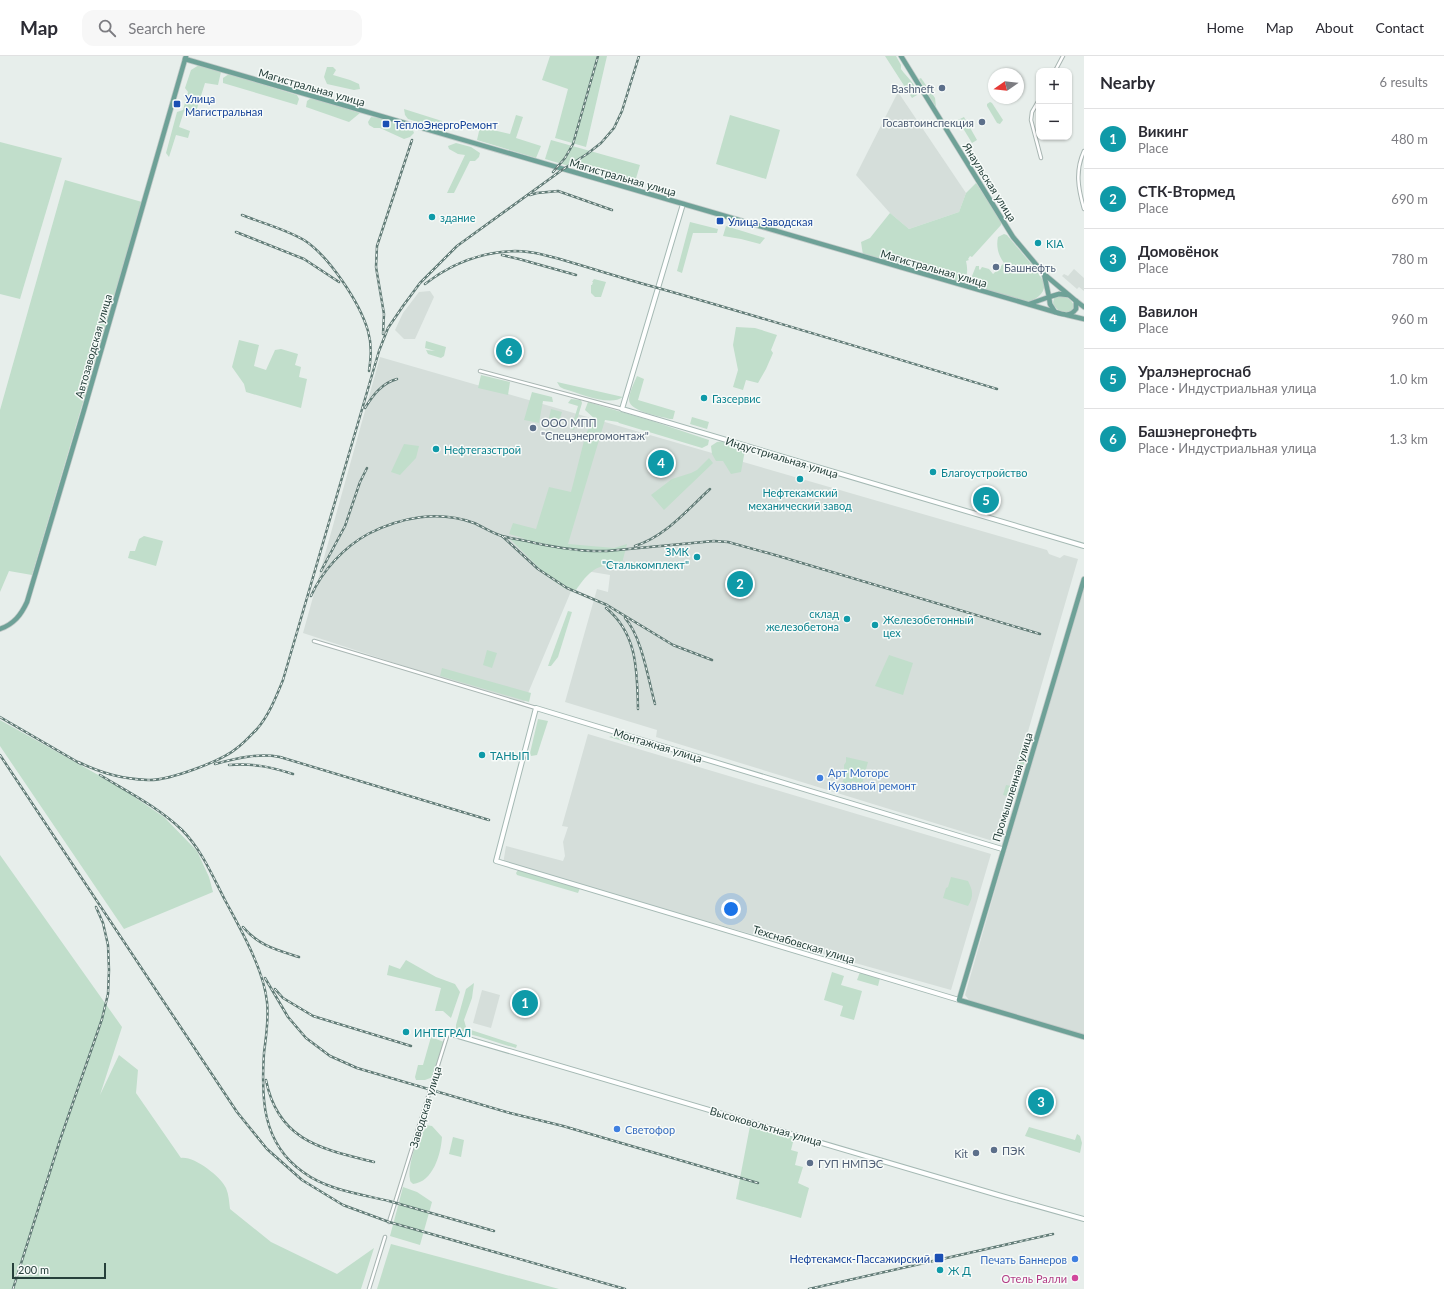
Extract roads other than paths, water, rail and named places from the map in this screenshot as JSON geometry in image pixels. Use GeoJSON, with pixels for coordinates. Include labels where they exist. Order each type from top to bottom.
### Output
{"type":"FeatureCollection","features":[{"type":"Feature","properties":{"kind":"main road","name":"Янаульская улица"},"geometry":{"type":"LineString","coordinates":[[904,57],[1013,237],[1044,274]]}},
{"type":"Feature","properties":{"kind":"main road","name":"Магистральная улица"},"geometry":{"type":"LineString","coordinates":[[186,58],[965,287],[1084,320]]}},
{"type":"Feature","properties":{"kind":"main road","name":"Автозаводская улица"},"geometry":{"type":"LineString","coordinates":[[0,629],[16,620],[27,602],[186,58]]}},
{"type":"Feature","properties":{"kind":"main road"},"geometry":{"type":"LineString","coordinates":[[1044,274],[1076,302],[1084,306]]}},
{"type":"Feature","properties":{"kind":"main road"},"geometry":{"type":"LineString","coordinates":[[1044,274],[1050,304],[1055,312]]}},
{"type":"Feature","properties":{"kind":"main road"},"geometry":{"type":"LineString","coordinates":[[1027,304],[1059,294],[1068,295]]}},
{"type":"Feature","properties":{"kind":"main road"},"geometry":{"type":"LineString","coordinates":[[1067,315],[1072,314],[1076,309],[1076,302]]}},
{"type":"Feature","properties":{"kind":"main road","name":"Промышленная улица"},"geometry":{"type":"LineString","coordinates":[[958,1000],[1084,578]]}},
{"type":"Feature","properties":{"kind":"main road","name":"Техснабовская улица"},"geometry":{"type":"LineString","coordinates":[[958,1000],[1084,1037]]}},
{"type":"Feature","properties":{"kind":"street"},"geometry":{"type":"LineString","coordinates":[[1057,68],[1063,56]]}},
{"type":"Feature","properties":{"kind":"street"},"geometry":{"type":"LineString","coordinates":[[1037,104],[1032,112],[1031,120],[1041,158]]}},
{"type":"Feature","properties":{"kind":"street"},"geometry":{"type":"LineString","coordinates":[[1084,151],[1077,173],[1079,190],[1084,209]]}},
{"type":"Feature","properties":{"kind":"street"},"geometry":{"type":"LineString","coordinates":[[622,409],[683,204]]}},
{"type":"Feature","properties":{"kind":"street","name":"Индустриальная улица"},"geometry":{"type":"LineString","coordinates":[[480,371],[622,409],[1084,546]]}},
{"type":"Feature","properties":{"kind":"street","name":"Монтажная улица"},"geometry":{"type":"LineString","coordinates":[[314,641],[1002,849]]}},
{"type":"Feature","properties":{"kind":"street","name":"Техснабовская улица"},"geometry":{"type":"LineString","coordinates":[[536,708],[496,861],[958,1000]]}},
{"type":"Feature","properties":{"kind":"street","name":"Заводская улица"},"geometry":{"type":"LineString","coordinates":[[389,1222],[448,1033]]}},
{"type":"Feature","properties":{"kind":"street","name":"Высоковольтная улица"},"geometry":{"type":"LineString","coordinates":[[448,1033],[998,1196],[1084,1219]]}},
{"type":"Feature","properties":{"kind":"street"},"geometry":{"type":"LineString","coordinates":[[369,1289],[385,1237]]}},
{"type":"Feature","properties":{"kind":"railway"},"geometry":{"type":"LineString","coordinates":[[553,172],[565,158],[573,144],[598,56]]}},
{"type":"Feature","properties":{"kind":"railway"},"geometry":{"type":"LineString","coordinates":[[78,762],[120,777],[148,780],[168,777],[181,774],[220,759],[240,746],[261,724],[269,712],[283,680],[379,351],[388,328],[420,283],[457,246],[601,143],[614,128],[622,111],[639,56]]}},
{"type":"Feature","properties":{"kind":"railway"},"geometry":{"type":"LineString","coordinates":[[383,334],[384,314],[376,267],[377,246],[412,140]]}},
{"type":"Feature","properties":{"kind":"railway"},"geometry":{"type":"LineString","coordinates":[[530,195],[558,191],[612,210]]}},
{"type":"Feature","properties":{"kind":"railway"},"geometry":{"type":"LineString","coordinates":[[242,215],[281,229],[304,240],[314,247],[333,268],[351,294],[368,331],[371,351],[369,371]]}},
{"type":"Feature","properties":{"kind":"railway"},"geometry":{"type":"LineString","coordinates":[[236,232],[304,259],[339,282]]}},
{"type":"Feature","properties":{"kind":"railway"},"geometry":{"type":"LineString","coordinates":[[425,284],[446,270],[467,260],[479,256],[502,252],[523,251],[564,260],[743,312],[997,389]]}},
{"type":"Feature","properties":{"kind":"railway"},"geometry":{"type":"LineString","coordinates":[[502,255],[576,275]]}},
{"type":"Feature","properties":{"kind":"railway"},"geometry":{"type":"LineString","coordinates":[[365,408],[378,390],[387,383],[397,379]]}},
{"type":"Feature","properties":{"kind":"railway"},"geometry":{"type":"LineString","coordinates":[[321,571],[345,526],[360,482],[367,468]]}},
{"type":"Feature","properties":{"kind":"railway"},"geometry":{"type":"LineString","coordinates":[[635,546],[657,536],[676,522],[710,489]]}},
{"type":"Feature","properties":{"kind":"railway"},"geometry":{"type":"LineString","coordinates":[[311,596],[321,578],[335,560],[359,539],[394,523],[420,517],[434,516],[461,519],[474,523],[502,536],[580,550],[607,551],[714,541],[728,542],[1040,634]]}},
{"type":"Feature","properties":{"kind":"railway"},"geometry":{"type":"LineString","coordinates":[[502,536],[538,569],[567,588],[607,605],[673,645],[712,660]]}},
{"type":"Feature","properties":{"kind":"railway"},"geometry":{"type":"LineString","coordinates":[[606,608],[617,618],[630,642],[634,654],[638,709]]}},
{"type":"Feature","properties":{"kind":"railway"},"geometry":{"type":"LineString","coordinates":[[625,618],[631,626],[640,647],[655,704]]}},
{"type":"Feature","properties":{"kind":"railway"},"geometry":{"type":"LineString","coordinates":[[0,717],[81,764]]}},
{"type":"Feature","properties":{"kind":"railway"},"geometry":{"type":"LineString","coordinates":[[0,755],[237,1112],[267,1149],[302,1180],[343,1205],[389,1222],[625,1289]]}},
{"type":"Feature","properties":{"kind":"railway"},"geometry":{"type":"LineString","coordinates":[[215,764],[239,758],[256,756],[280,757],[489,820]]}},
{"type":"Feature","properties":{"kind":"railway"},"geometry":{"type":"LineString","coordinates":[[229,765],[262,766],[293,774]]}},
{"type":"Feature","properties":{"kind":"railway"},"geometry":{"type":"LineString","coordinates":[[100,775],[163,814],[182,830],[207,864],[245,938],[257,964],[265,990],[268,1008],[263,1070],[264,1103],[272,1133],[279,1148],[289,1160],[312,1178],[333,1187],[389,1201],[494,1231]]}},
{"type":"Feature","properties":{"kind":"railway"},"geometry":{"type":"LineString","coordinates":[[13,1289],[60,1140],[102,1019],[108,994],[108,945],[103,923],[96,907]]}},
{"type":"Feature","properties":{"kind":"railway"},"geometry":{"type":"LineString","coordinates":[[243,927],[255,939],[262,943],[299,957]]}},
{"type":"Feature","properties":{"kind":"railway"},"geometry":{"type":"LineString","coordinates":[[265,978],[288,1017],[306,1038],[330,1056],[357,1068],[758,1183]]}},
{"type":"Feature","properties":{"kind":"railway"},"geometry":{"type":"LineString","coordinates":[[275,989],[283,998],[313,1016],[411,1046]]}},
{"type":"Feature","properties":{"kind":"railway"},"geometry":{"type":"LineString","coordinates":[[266,1080],[272,1101],[281,1117],[292,1129],[305,1139],[337,1152],[374,1162]]}},
{"type":"Feature","properties":{"kind":"railway"},"geometry":{"type":"LineString","coordinates":[[809,1289],[1053,1234]]}},
{"type":"Feature","properties":{"kind":"place","name":"Bashneft"},"geometry":{"type":"Point","coordinates":[942,88]}},
{"type":"Feature","properties":{"kind":"place","name":"Улица Магистральная"},"geometry":{"type":"Point","coordinates":[177,104]}},
{"type":"Feature","properties":{"kind":"place","name":"Госавтоинспекция"},"geometry":{"type":"Point","coordinates":[982,122]}},
{"type":"Feature","properties":{"kind":"place","name":"ТеплоЭнергоРемонт"},"geometry":{"type":"Point","coordinates":[386,124]}},
{"type":"Feature","properties":{"kind":"place","name":"здание"},"geometry":{"type":"Point","coordinates":[432,217]}},
{"type":"Feature","properties":{"kind":"place","name":"Улица Заводская"},"geometry":{"type":"Point","coordinates":[720,221]}},
{"type":"Feature","properties":{"kind":"place","name":"KIA"},"geometry":{"type":"Point","coordinates":[1038,243]}},
{"type":"Feature","properties":{"kind":"place","name":"Башнефть"},"geometry":{"type":"Point","coordinates":[996,267]}},
{"type":"Feature","properties":{"kind":"place","name":"Башэнергонефть"},"geometry":{"type":"Point","coordinates":[509,351]}},
{"type":"Feature","properties":{"kind":"place","name":"Газсервис"},"geometry":{"type":"Point","coordinates":[704,398]}},
{"type":"Feature","properties":{"kind":"place","name":"ООО МПП \"Спецэнергомонтаж\""},"geometry":{"type":"Point","coordinates":[533,428]}},
{"type":"Feature","properties":{"kind":"place","name":"Нефтегазстрой"},"geometry":{"type":"Point","coordinates":[436,449]}},
{"type":"Feature","properties":{"kind":"place","name":"Вавилон"},"geometry":{"type":"Point","coordinates":[661,463]}},
{"type":"Feature","properties":{"kind":"place","name":"Благоустройство"},"geometry":{"type":"Point","coordinates":[933,472]}},
{"type":"Feature","properties":{"kind":"place","name":"Нефтекамский механический завод"},"geometry":{"type":"Point","coordinates":[800,479]}},
{"type":"Feature","properties":{"kind":"place","name":"Уралэнергоснаб"},"geometry":{"type":"Point","coordinates":[986,500]}},
{"type":"Feature","properties":{"kind":"place","name":"ЗМК \"Сталькомплект\""},"geometry":{"type":"Point","coordinates":[697,557]}},
{"type":"Feature","properties":{"kind":"place","name":"СТК-Втормед"},"geometry":{"type":"Point","coordinates":[740,584]}},
{"type":"Feature","properties":{"kind":"place","name":"склад железобетона"},"geometry":{"type":"Point","coordinates":[847,619]}},
{"type":"Feature","properties":{"kind":"place","name":"Железобетонный цех"},"geometry":{"type":"Point","coordinates":[875,625]}},
{"type":"Feature","properties":{"kind":"place","name":"ТАНЫП"},"geometry":{"type":"Point","coordinates":[482,755]}},
{"type":"Feature","properties":{"kind":"place","name":"Арт Моторс Кузовной ремонт"},"geometry":{"type":"Point","coordinates":[820,778]}},
{"type":"Feature","properties":{"kind":"place","name":"Викинг"},"geometry":{"type":"Point","coordinates":[525,1003]}},
{"type":"Feature","properties":{"kind":"place","name":"ИНТЕГРАЛ"},"geometry":{"type":"Point","coordinates":[406,1032]}},
{"type":"Feature","properties":{"kind":"place","name":"Домовёнок"},"geometry":{"type":"Point","coordinates":[1041,1102]}},
{"type":"Feature","properties":{"kind":"place","name":"Светофор"},"geometry":{"type":"Point","coordinates":[617,1129]}},
{"type":"Feature","properties":{"kind":"place","name":"ПЭК"},"geometry":{"type":"Point","coordinates":[994,1150]}},
{"type":"Feature","properties":{"kind":"place","name":"Kit"},"geometry":{"type":"Point","coordinates":[976,1153]}},
{"type":"Feature","properties":{"kind":"place","name":"ГУП НМПЭС"},"geometry":{"type":"Point","coordinates":[810,1163]}},
{"type":"Feature","properties":{"kind":"place","name":"Нефтекамск-Пассажирский"},"geometry":{"type":"Point","coordinates":[939,1258]}},
{"type":"Feature","properties":{"kind":"place","name":"Печать Баннеров"},"geometry":{"type":"Point","coordinates":[1075,1259]}},
{"type":"Feature","properties":{"kind":"place","name":"Ж Д"},"geometry":{"type":"Point","coordinates":[940,1270]}},
{"type":"Feature","properties":{"kind":"place","name":"Отель Ралли"},"geometry":{"type":"Point","coordinates":[1075,1278]}}]}
